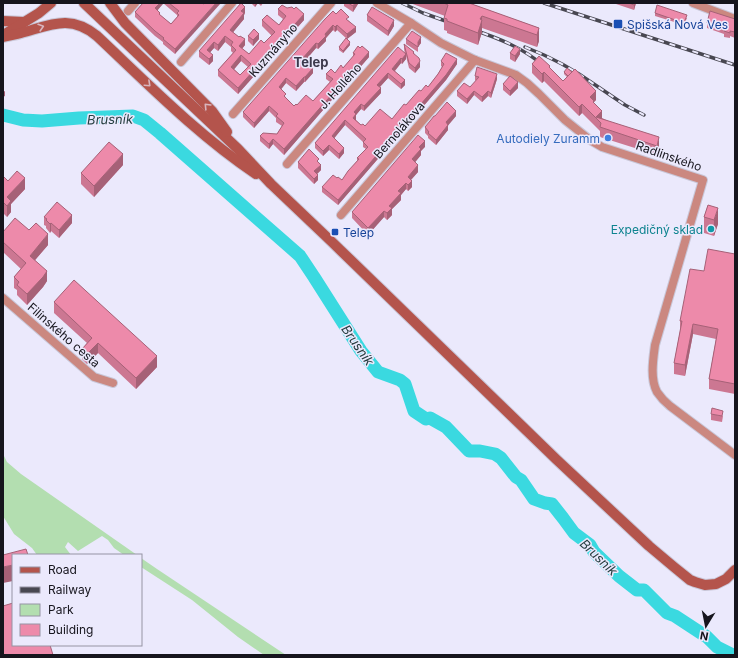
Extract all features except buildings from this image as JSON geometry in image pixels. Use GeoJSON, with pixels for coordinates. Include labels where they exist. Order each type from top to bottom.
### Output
{"type":"FeatureCollection","features":[{"type":"Feature","properties":{"kind":"main road"},"geometry":{"type":"LineString","coordinates":[[3,36],[51,3]]}},
{"type":"Feature","properties":{"kind":"main road"},"geometry":{"type":"LineString","coordinates":[[84,3],[238,149],[271,184],[556,460],[649,546],[690,580],[705,585],[716,584],[726,579],[735,570]]}},
{"type":"Feature","properties":{"kind":"main road"},"geometry":{"type":"LineString","coordinates":[[110,3],[125,23],[212,110],[238,149]]}},
{"type":"Feature","properties":{"kind":"main road"},"geometry":{"type":"LineString","coordinates":[[3,21],[24,22]]}},
{"type":"Feature","properties":{"kind":"main road"},"geometry":{"type":"LineString","coordinates":[[3,36],[56,23],[67,23],[86,28],[97,36],[180,114],[238,162],[271,184]]}},
{"type":"Feature","properties":{"kind":"street"},"geometry":{"type":"LineString","coordinates":[[128,11],[135,3]]}},
{"type":"Feature","properties":{"kind":"street"},"geometry":{"type":"LineString","coordinates":[[181,62],[232,3]]}},
{"type":"Feature","properties":{"kind":"street","name":"Kuzmányho"},"geometry":{"type":"LineString","coordinates":[[233,114],[331,3]]}},
{"type":"Feature","properties":{"kind":"street","name":"Radlinského"},"geometry":{"type":"LineString","coordinates":[[377,3],[441,43],[475,60],[516,75],[539,94],[565,120],[590,140],[602,147],[703,180],[655,345],[653,367],[654,384],[657,392],[670,406],[735,455]]}},
{"type":"Feature","properties":{"kind":"street"},"geometry":{"type":"LineString","coordinates":[[694,3],[735,18]]}},
{"type":"Feature","properties":{"kind":"street","name":"J. Hollého"},"geometry":{"type":"LineString","coordinates":[[287,164],[411,23]]}},
{"type":"Feature","properties":{"kind":"street","name":"Bernolákova"},"geometry":{"type":"LineString","coordinates":[[341,215],[475,60]]}},
{"type":"Feature","properties":{"kind":"street","name":"Filinského cesta"},"geometry":{"type":"LineString","coordinates":[[3,298],[94,377],[112,383]]}},
{"type":"Feature","properties":{"kind":"green space"},"geometry":{"type":"Polygon","coordinates":[[[3,454],[7,462],[21,474],[136,554],[123,554],[102,536],[78,551],[68,542],[65,547],[70,554],[36,554],[32,548],[14,534],[3,516],[3,454]]]}},
{"type":"Feature","properties":{"kind":"green space"},"geometry":{"type":"Polygon","coordinates":[[[142,559],[286,655],[264,655],[238,637],[192,600],[142,568],[142,559]]]}},
{"type":"Feature","properties":{"kind":"waterway","name":"Brusník"},"geometry":{"type":"LineString","coordinates":[[3,115],[23,120],[42,121],[133,116],[144,120],[300,256],[361,351],[378,372],[400,380],[405,384],[414,411],[426,419],[430,418],[446,427],[469,451],[480,451],[495,454],[501,458],[516,477],[521,480],[534,499],[552,504],[574,533],[590,545],[594,552],[619,576],[637,590],[644,590],[667,613],[675,616],[707,637],[717,647],[733,655]]}},
{"type":"Feature","properties":{"kind":"railway"},"geometry":{"type":"LineString","coordinates":[[402,3],[423,13],[454,24]]}},
{"type":"Feature","properties":{"kind":"railway"},"geometry":{"type":"LineString","coordinates":[[544,3],[735,65]]}},
{"type":"Feature","properties":{"kind":"railway"},"geometry":{"type":"LineString","coordinates":[[471,29],[510,44],[528,54],[545,67]]}},
{"type":"Feature","properties":{"kind":"railway"},"geometry":{"type":"LineString","coordinates":[[525,47],[562,64],[625,105],[644,115]]}},
{"type":"Feature","properties":{"kind":"place","name":"Spišská Nová Ves"},"geometry":{"type":"Point","coordinates":[618,24]}},
{"type":"Feature","properties":{"kind":"place","name":"Autodiely Zuramm"},"geometry":{"type":"Point","coordinates":[608,138]}},
{"type":"Feature","properties":{"kind":"place","name":"Expedičný sklad"},"geometry":{"type":"Point","coordinates":[711,229]}},
{"type":"Feature","properties":{"kind":"place","name":"Telep"},"geometry":{"type":"Point","coordinates":[335,232]}},
{"type":"Feature","properties":{"kind":"district","name":"Telep"},"geometry":{"type":"Point","coordinates":[311,62]}}]}
